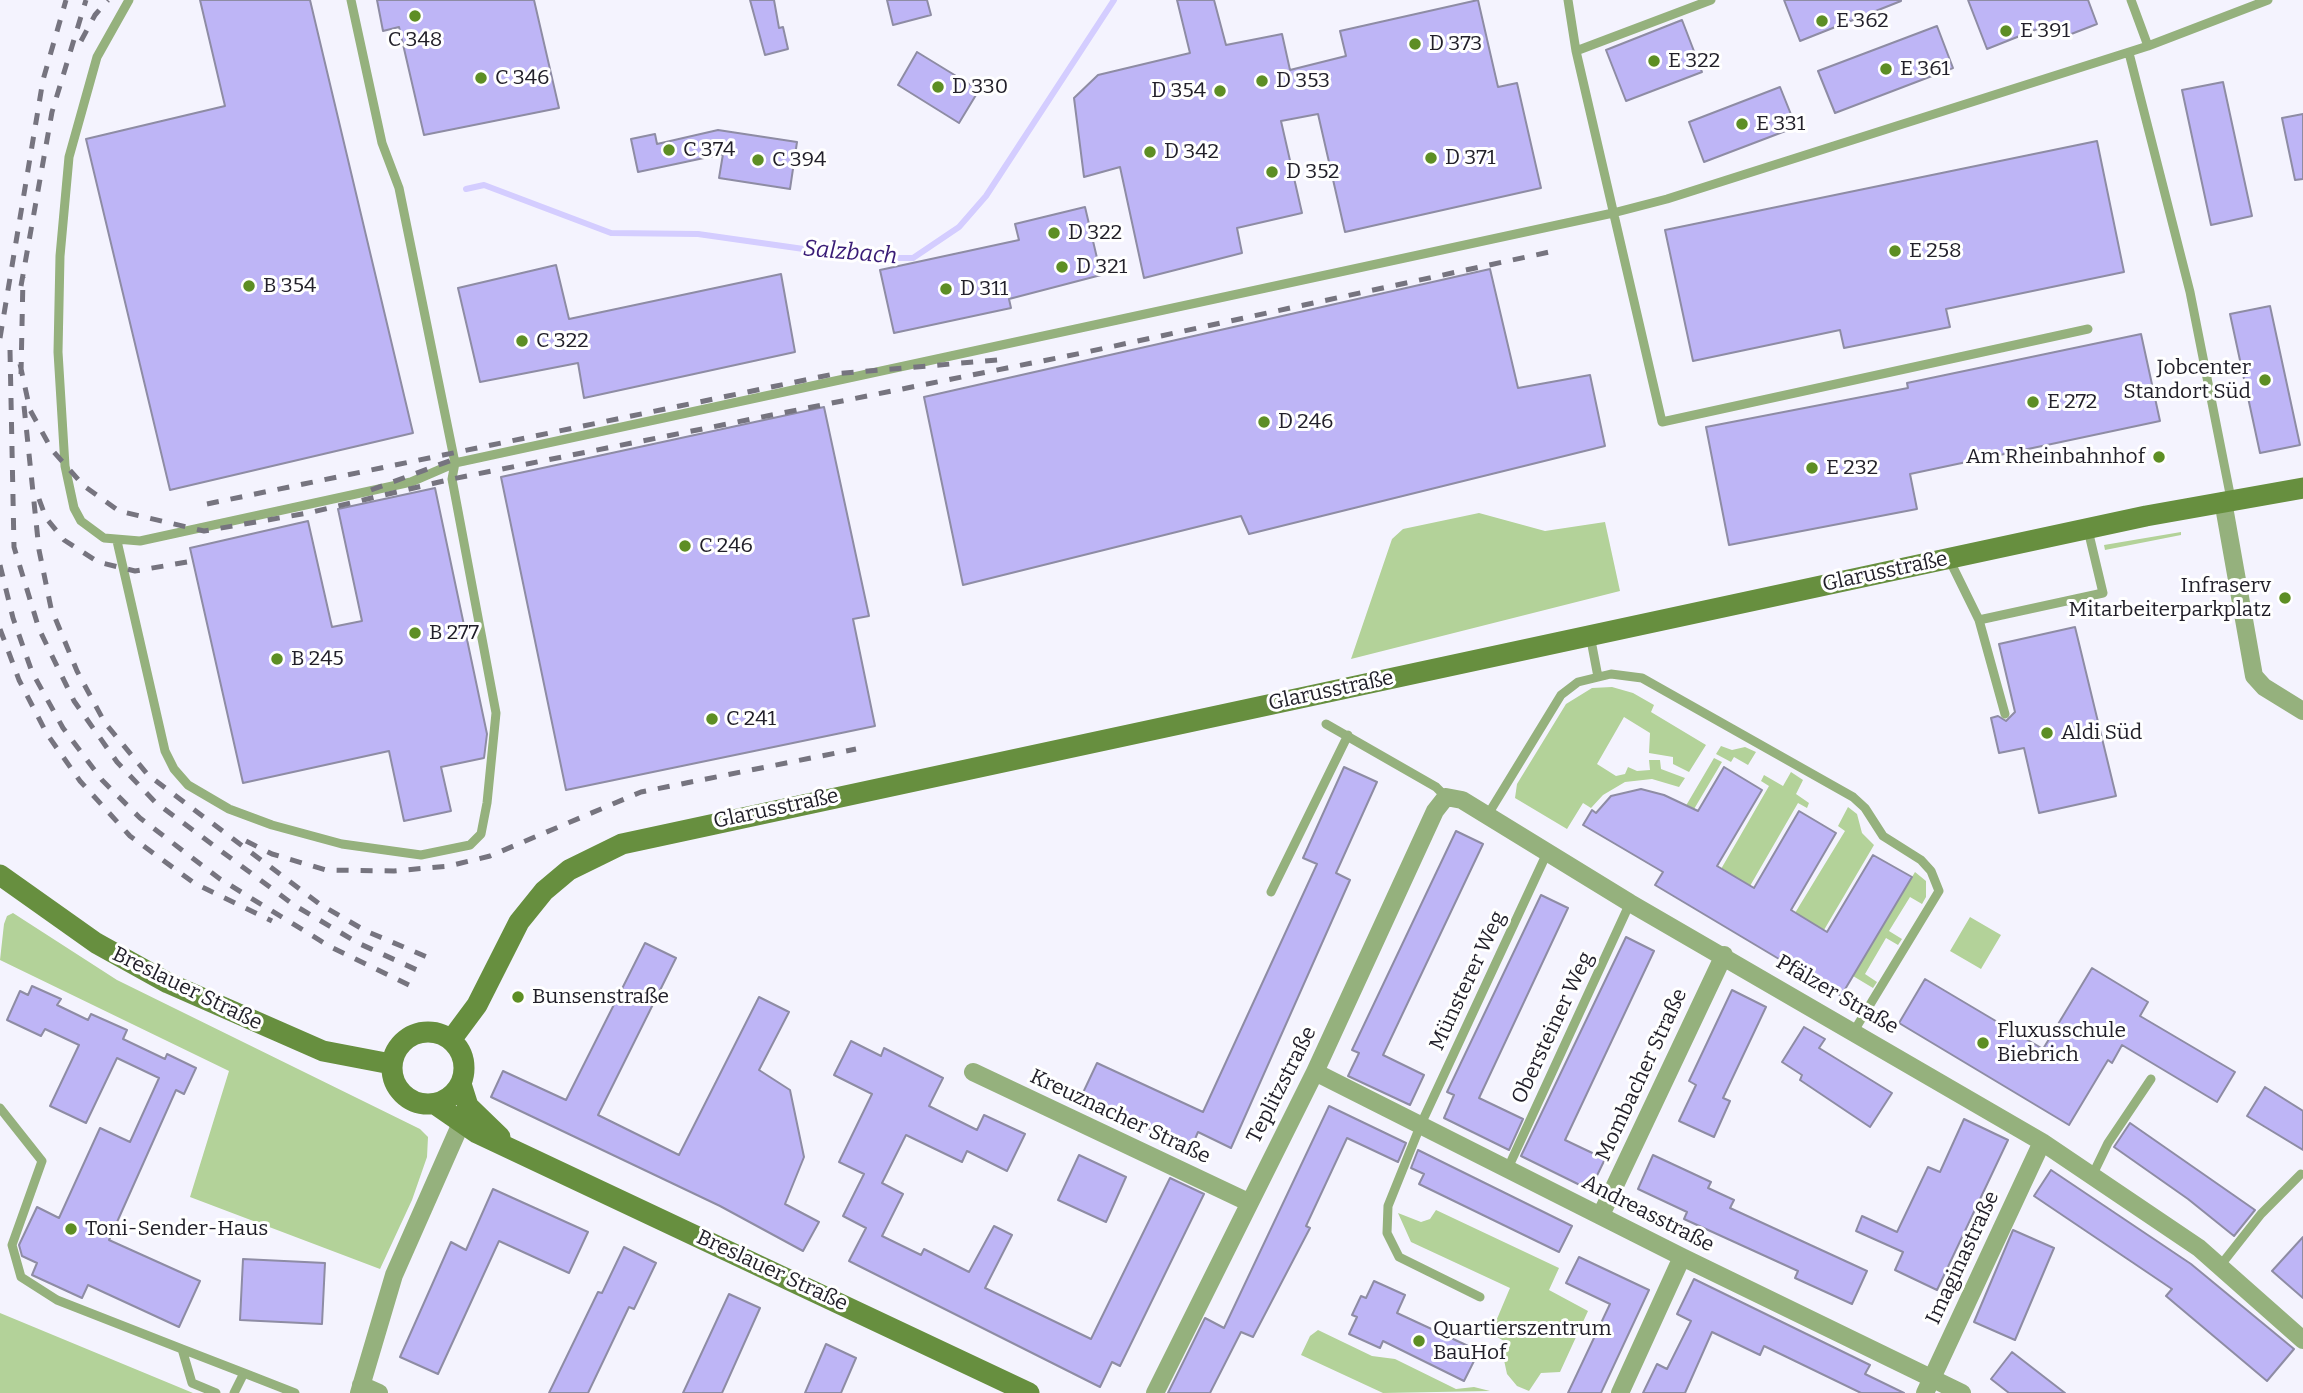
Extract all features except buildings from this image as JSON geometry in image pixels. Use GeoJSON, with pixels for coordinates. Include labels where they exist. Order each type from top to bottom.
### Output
{"type":"FeatureCollection","features":[{"type":"Feature","properties":{"kind":"street","name":"Glarusstraße"},"geometry":{"type":"LineString","coordinates":[[451,1040],[477,1004],[519,922],[544,891],[569,870],[622,844],[2088,528],[2227,500],[2303,488]]}},
{"type":"Feature","properties":{"kind":"street"},"geometry":{"type":"LineString","coordinates":[[2227,500],[2252,669],[2264,687],[2303,711]]}},
{"type":"Feature","properties":{"kind":"street","name":"Pfälzer Straße"},"geometry":{"type":"LineString","coordinates":[[1446,797],[1462,800],[1630,903],[1724,955],[2042,1142],[2199,1248],[2303,1340]]}},
{"type":"Feature","properties":{"kind":"street","name":"Teplitzstraße"},"geometry":{"type":"LineString","coordinates":[[1155,1393],[1315,1072],[1435,811],[1446,797]]}},
{"type":"Feature","properties":{"kind":"street","name":"Breslauer Straße"},"geometry":{"type":"LineString","coordinates":[[0,875],[96,943],[167,983],[323,1051],[391,1064]]}},
{"type":"Feature","properties":{"kind":"street","name":"Mombacher Straße"},"geometry":{"type":"LineString","coordinates":[[1601,1214],[1724,955]]}},
{"type":"Feature","properties":{"kind":"street"},"geometry":{"type":"LineString","coordinates":[[379,1393],[360,1389],[394,1275],[465,1115],[461,1084],[463,1060],[451,1040],[435,1032],[418,1033],[397,1048],[391,1064],[395,1083],[407,1098],[435,1104],[454,1093],[461,1084]]}},
{"type":"Feature","properties":{"kind":"street","name":"Kreuznacher Straße"},"geometry":{"type":"LineString","coordinates":[[972,1072],[1248,1202]]}},
{"type":"Feature","properties":{"kind":"street","name":"Andreasstraße"},"geometry":{"type":"LineString","coordinates":[[1315,1072],[1601,1214],[1929,1386],[1962,1393]]}},
{"type":"Feature","properties":{"kind":"street","name":"Breslauer Straße"},"geometry":{"type":"LineString","coordinates":[[435,1104],[465,1115],[516,1149],[1029,1393]]}},
{"type":"Feature","properties":{"kind":"street","name":"Imaginastraße"},"geometry":{"type":"LineString","coordinates":[[1929,1386],[2042,1142]]}},
{"type":"Feature","properties":{"kind":"street"},"geometry":{"type":"LineString","coordinates":[[1620,1393],[1682,1257]]}},
{"type":"Feature","properties":{"kind":"lane"},"geometry":{"type":"LineString","coordinates":[[129,0],[97,57],[73,144],[60,256],[58,352],[62,435],[69,491],[81,521],[104,538],[117,541],[140,541],[399,484],[426,477],[455,463],[1613,213],[1681,195],[2129,53],[2268,0]]}},
{"type":"Feature","properties":{"kind":"lane"},"geometry":{"type":"LineString","coordinates":[[117,541],[164,751],[174,769],[188,785],[229,809],[272,825],[342,844],[421,855],[470,845],[481,834],[487,803],[496,713],[452,480],[455,463],[399,188],[382,143],[351,0]]}},
{"type":"Feature","properties":{"kind":"lane"},"geometry":{"type":"LineString","coordinates":[[1568,0],[1576,51],[1662,422],[2088,329]]}},
{"type":"Feature","properties":{"kind":"lane"},"geometry":{"type":"LineString","coordinates":[[1576,51],[1711,0]]}},
{"type":"Feature","properties":{"kind":"lane"},"geometry":{"type":"LineString","coordinates":[[2131,0],[2148,46]]}},
{"type":"Feature","properties":{"kind":"lane"},"geometry":{"type":"LineString","coordinates":[[2129,53],[2190,292],[2227,500]]}},
{"type":"Feature","properties":{"kind":"lane"},"geometry":{"type":"LineString","coordinates":[[1979,620],[2103,593],[2088,528]]}},
{"type":"Feature","properties":{"kind":"lane"},"geometry":{"type":"LineString","coordinates":[[1949,558],[1979,620],[2005,714]]}},
{"type":"Feature","properties":{"kind":"lane"},"geometry":{"type":"LineString","coordinates":[[1590,635],[1598,677]]}},
{"type":"Feature","properties":{"kind":"lane"},"geometry":{"type":"LineString","coordinates":[[1487,816],[1561,695],[1578,682],[1624,674],[1642,678],[1853,797],[1865,808],[1877,831],[1921,860],[1937,882],[1937,899],[1854,1031]]}},
{"type":"Feature","properties":{"kind":"lane","name":"Pfälzer Straße"},"geometry":{"type":"LineString","coordinates":[[1326,724],[1436,787],[1446,797]]}},
{"type":"Feature","properties":{"kind":"lane"},"geometry":{"type":"LineString","coordinates":[[1272,892],[1348,735]]}},
{"type":"Feature","properties":{"kind":"lane","name":"Münsterer Weg"},"geometry":{"type":"LineString","coordinates":[[1480,1297],[1399,1257],[1387,1233],[1388,1206],[1421,1124],[1547,853]]}},
{"type":"Feature","properties":{"kind":"lane","name":"Obersteiner Weg"},"geometry":{"type":"LineString","coordinates":[[1508,1168],[1630,903]]}},
{"type":"Feature","properties":{"kind":"lane"},"geometry":{"type":"LineString","coordinates":[[2092,1176],[2108,1143],[2151,1079]]}},
{"type":"Feature","properties":{"kind":"lane"},"geometry":{"type":"LineString","coordinates":[[0,1108],[42,1161],[12,1245],[21,1277],[57,1300],[295,1393]]}},
{"type":"Feature","properties":{"kind":"lane"},"geometry":{"type":"LineString","coordinates":[[2220,1266],[2261,1214],[2301,1174]]}},
{"type":"Feature","properties":{"kind":"lane"},"geometry":{"type":"LineString","coordinates":[[182,1349],[192,1383],[216,1393]]}},
{"type":"Feature","properties":{"kind":"lane"},"geometry":{"type":"LineString","coordinates":[[234,1393],[244,1373]]}},
{"type":"Feature","properties":{"kind":"green space"},"geometry":{"type":"Polygon","coordinates":[[[1479,513],[1545,531],[1605,522],[1620,591],[1351,659],[1392,539],[1403,529],[1479,513]]]}},
{"type":"Feature","properties":{"kind":"green space"},"geometry":{"type":"Polygon","coordinates":[[[2181,532],[2181,535],[2105,550],[2104,545],[2181,532]]]}},
{"type":"Feature","properties":{"kind":"green space"},"geometry":{"type":"Polygon","coordinates":[[[1612,687],[1633,693],[1654,705],[1651,712],[1706,745],[1689,772],[1673,764],[1673,757],[1649,753],[1650,733],[1624,717],[1597,764],[1616,776],[1625,774],[1628,767],[1637,771],[1650,770],[1649,760],[1660,760],[1661,769],[1685,778],[1679,787],[1652,779],[1625,782],[1603,795],[1591,808],[1583,803],[1567,829],[1515,798],[1517,784],[1566,704],[1592,688],[1612,687]]]}},
{"type":"Feature","properties":{"kind":"green space"},"geometry":{"type":"Polygon","coordinates":[[[1721,746],[1732,750],[1745,747],[1756,752],[1748,765],[1734,757],[1731,762],[1716,754],[1721,746]]]}},
{"type":"Feature","properties":{"kind":"green space"},"geometry":{"type":"Polygon","coordinates":[[[1714,758],[1722,762],[1681,831],[1674,826],[1714,758]]]}},
{"type":"Feature","properties":{"kind":"green space"},"geometry":{"type":"Polygon","coordinates":[[[1791,772],[1803,780],[1796,794],[1809,803],[1807,808],[1798,803],[1750,886],[1721,869],[1769,786],[1761,781],[1764,775],[1783,786],[1791,772]]]}},
{"type":"Feature","properties":{"kind":"green space"},"geometry":{"type":"Polygon","coordinates":[[[1848,807],[1857,814],[1862,833],[1874,845],[1824,930],[1795,913],[1845,831],[1838,826],[1848,807]]]}},
{"type":"Feature","properties":{"kind":"green space"},"geometry":{"type":"Polygon","coordinates":[[[1915,872],[1926,881],[1926,897],[1922,904],[1910,897],[1889,931],[1902,939],[1898,945],[1886,938],[1865,974],[1877,982],[1873,988],[1853,976],[1915,872]]]}},
{"type":"Feature","properties":{"kind":"green space"},"geometry":{"type":"Polygon","coordinates":[[[13,913],[117,980],[420,1129],[428,1137],[427,1157],[412,1200],[380,1269],[190,1197],[229,1071],[0,960],[4,924],[7,916],[13,913]]]}},
{"type":"Feature","properties":{"kind":"green space"},"geometry":{"type":"Polygon","coordinates":[[[1970,917],[2001,935],[1981,969],[1950,951],[1970,917]]]}},
{"type":"Feature","properties":{"kind":"green space"},"geometry":{"type":"Polygon","coordinates":[[[1436,1210],[1559,1268],[1549,1290],[1588,1311],[1560,1372],[1541,1373],[1529,1391],[1517,1386],[1507,1374],[1504,1360],[1507,1343],[1491,1333],[1510,1288],[1411,1242],[1398,1213],[1421,1222],[1430,1219],[1436,1210]]]}},
{"type":"Feature","properties":{"kind":"green space"},"geometry":{"type":"Polygon","coordinates":[[[0,1313],[193,1393],[0,1393],[0,1313]]]}},
{"type":"Feature","properties":{"kind":"green space"},"geometry":{"type":"Polygon","coordinates":[[[1318,1330],[1372,1356],[1395,1359],[1456,1389],[1474,1387],[1490,1391],[1383,1393],[1301,1355],[1310,1336],[1318,1330]]]}},
{"type":"Feature","properties":{"kind":"waterway","name":"Salzbach"},"geometry":{"type":"LineString","coordinates":[[466,189],[484,185],[611,233],[698,234],[867,258],[913,258],[959,227],[986,196],[1114,0]]}},
{"type":"Feature","properties":{"kind":"railway"},"geometry":{"type":"LineString","coordinates":[[0,338],[43,80],[66,0]]}},
{"type":"Feature","properties":{"kind":"railway"},"geometry":{"type":"LineString","coordinates":[[21,286],[52,112],[86,0]]}},
{"type":"Feature","properties":{"kind":"railway"},"geometry":{"type":"LineString","coordinates":[[81,41],[95,15],[108,0]]}},
{"type":"Feature","properties":{"kind":"railway"},"geometry":{"type":"LineString","coordinates":[[20,364],[30,410],[52,450],[84,486],[119,511],[204,531],[308,513],[452,479],[1082,353],[1554,251]]}},
{"type":"Feature","properties":{"kind":"railway"},"geometry":{"type":"LineString","coordinates":[[21,374],[23,277]]}},
{"type":"Feature","properties":{"kind":"railway"},"geometry":{"type":"LineString","coordinates":[[10,350],[14,547],[39,629],[74,701],[117,762],[155,802],[294,905],[358,943],[417,970]]}},
{"type":"Feature","properties":{"kind":"railway"},"geometry":{"type":"LineString","coordinates":[[207,504],[834,374],[1009,359]]}},
{"type":"Feature","properties":{"kind":"railway"},"geometry":{"type":"LineString","coordinates":[[24,406],[39,550],[51,608],[77,671],[105,723],[148,775],[321,905],[366,931],[427,957]]}},
{"type":"Feature","properties":{"kind":"railway"},"geometry":{"type":"LineString","coordinates":[[371,490],[460,457]]}},
{"type":"Feature","properties":{"kind":"railway"},"geometry":{"type":"LineString","coordinates":[[39,499],[46,518],[64,540],[98,562],[135,571],[193,561]]}},
{"type":"Feature","properties":{"kind":"railway"},"geometry":{"type":"LineString","coordinates":[[0,565],[13,618],[32,672],[63,728],[102,780],[140,818],[220,879],[329,946],[411,986]]}},
{"type":"Feature","properties":{"kind":"railway"},"geometry":{"type":"LineString","coordinates":[[0,629],[19,680],[47,734],[80,781],[130,836],[194,883],[272,921]]}},
{"type":"Feature","properties":{"kind":"railway"},"geometry":{"type":"LineString","coordinates":[[246,841],[272,854],[326,870],[394,871],[449,866],[490,856],[641,792],[856,749]]}},
{"type":"Feature","properties":{"kind":"place","name":"C 348"},"geometry":{"type":"Point","coordinates":[415,16]}},
{"type":"Feature","properties":{"kind":"place","name":"E 362"},"geometry":{"type":"Point","coordinates":[1822,21]}},
{"type":"Feature","properties":{"kind":"place","name":"E 391"},"geometry":{"type":"Point","coordinates":[2006,31]}},
{"type":"Feature","properties":{"kind":"place","name":"D 373"},"geometry":{"type":"Point","coordinates":[1415,44]}},
{"type":"Feature","properties":{"kind":"place","name":"E 322"},"geometry":{"type":"Point","coordinates":[1654,61]}},
{"type":"Feature","properties":{"kind":"place","name":"E 361"},"geometry":{"type":"Point","coordinates":[1886,69]}},
{"type":"Feature","properties":{"kind":"place","name":"C 346"},"geometry":{"type":"Point","coordinates":[481,78]}},
{"type":"Feature","properties":{"kind":"place","name":"D 353"},"geometry":{"type":"Point","coordinates":[1262,81]}},
{"type":"Feature","properties":{"kind":"place","name":"D 330"},"geometry":{"type":"Point","coordinates":[938,87]}},
{"type":"Feature","properties":{"kind":"place","name":"D 354"},"geometry":{"type":"Point","coordinates":[1220,91]}},
{"type":"Feature","properties":{"kind":"place","name":"E 331"},"geometry":{"type":"Point","coordinates":[1742,124]}},
{"type":"Feature","properties":{"kind":"place","name":"C 374"},"geometry":{"type":"Point","coordinates":[669,150]}},
{"type":"Feature","properties":{"kind":"place","name":"D 342"},"geometry":{"type":"Point","coordinates":[1150,152]}},
{"type":"Feature","properties":{"kind":"place","name":"D 371"},"geometry":{"type":"Point","coordinates":[1431,158]}},
{"type":"Feature","properties":{"kind":"place","name":"C 394"},"geometry":{"type":"Point","coordinates":[758,160]}},
{"type":"Feature","properties":{"kind":"place","name":"D 352"},"geometry":{"type":"Point","coordinates":[1272,172]}},
{"type":"Feature","properties":{"kind":"place","name":"D 322"},"geometry":{"type":"Point","coordinates":[1054,233]}},
{"type":"Feature","properties":{"kind":"place","name":"E 258"},"geometry":{"type":"Point","coordinates":[1895,251]}},
{"type":"Feature","properties":{"kind":"place","name":"D 321"},"geometry":{"type":"Point","coordinates":[1062,267]}},
{"type":"Feature","properties":{"kind":"place","name":"B 354"},"geometry":{"type":"Point","coordinates":[249,286]}},
{"type":"Feature","properties":{"kind":"place","name":"D 311"},"geometry":{"type":"Point","coordinates":[946,289]}},
{"type":"Feature","properties":{"kind":"place","name":"C 322"},"geometry":{"type":"Point","coordinates":[522,341]}},
{"type":"Feature","properties":{"kind":"place","name":"Jobcenter Standort Süd"},"geometry":{"type":"Point","coordinates":[2265,380]}},
{"type":"Feature","properties":{"kind":"place","name":"E 272"},"geometry":{"type":"Point","coordinates":[2033,402]}},
{"type":"Feature","properties":{"kind":"place","name":"D 246"},"geometry":{"type":"Point","coordinates":[1264,422]}},
{"type":"Feature","properties":{"kind":"place","name":"Am Rheinbahnhof"},"geometry":{"type":"Point","coordinates":[2159,457]}},
{"type":"Feature","properties":{"kind":"place","name":"E 232"},"geometry":{"type":"Point","coordinates":[1812,468]}},
{"type":"Feature","properties":{"kind":"place","name":"C 246"},"geometry":{"type":"Point","coordinates":[685,546]}},
{"type":"Feature","properties":{"kind":"place","name":"Infraserv Mitarbeiterparkplatz"},"geometry":{"type":"Point","coordinates":[2285,598]}},
{"type":"Feature","properties":{"kind":"place","name":"B 277"},"geometry":{"type":"Point","coordinates":[415,633]}},
{"type":"Feature","properties":{"kind":"place","name":"B 245"},"geometry":{"type":"Point","coordinates":[277,659]}},
{"type":"Feature","properties":{"kind":"place","name":"C 241"},"geometry":{"type":"Point","coordinates":[712,719]}},
{"type":"Feature","properties":{"kind":"place","name":"Aldi Süd"},"geometry":{"type":"Point","coordinates":[2047,733]}},
{"type":"Feature","properties":{"kind":"place","name":"Bunsenstraße"},"geometry":{"type":"Point","coordinates":[518,997]}},
{"type":"Feature","properties":{"kind":"place","name":"Fluxusschule Biebrich"},"geometry":{"type":"Point","coordinates":[1983,1043]}},
{"type":"Feature","properties":{"kind":"place","name":"Toni-Sender-Haus"},"geometry":{"type":"Point","coordinates":[71,1229]}},
{"type":"Feature","properties":{"kind":"place","name":"Quartierszentrum BauHof"},"geometry":{"type":"Point","coordinates":[1419,1341]}}]}
